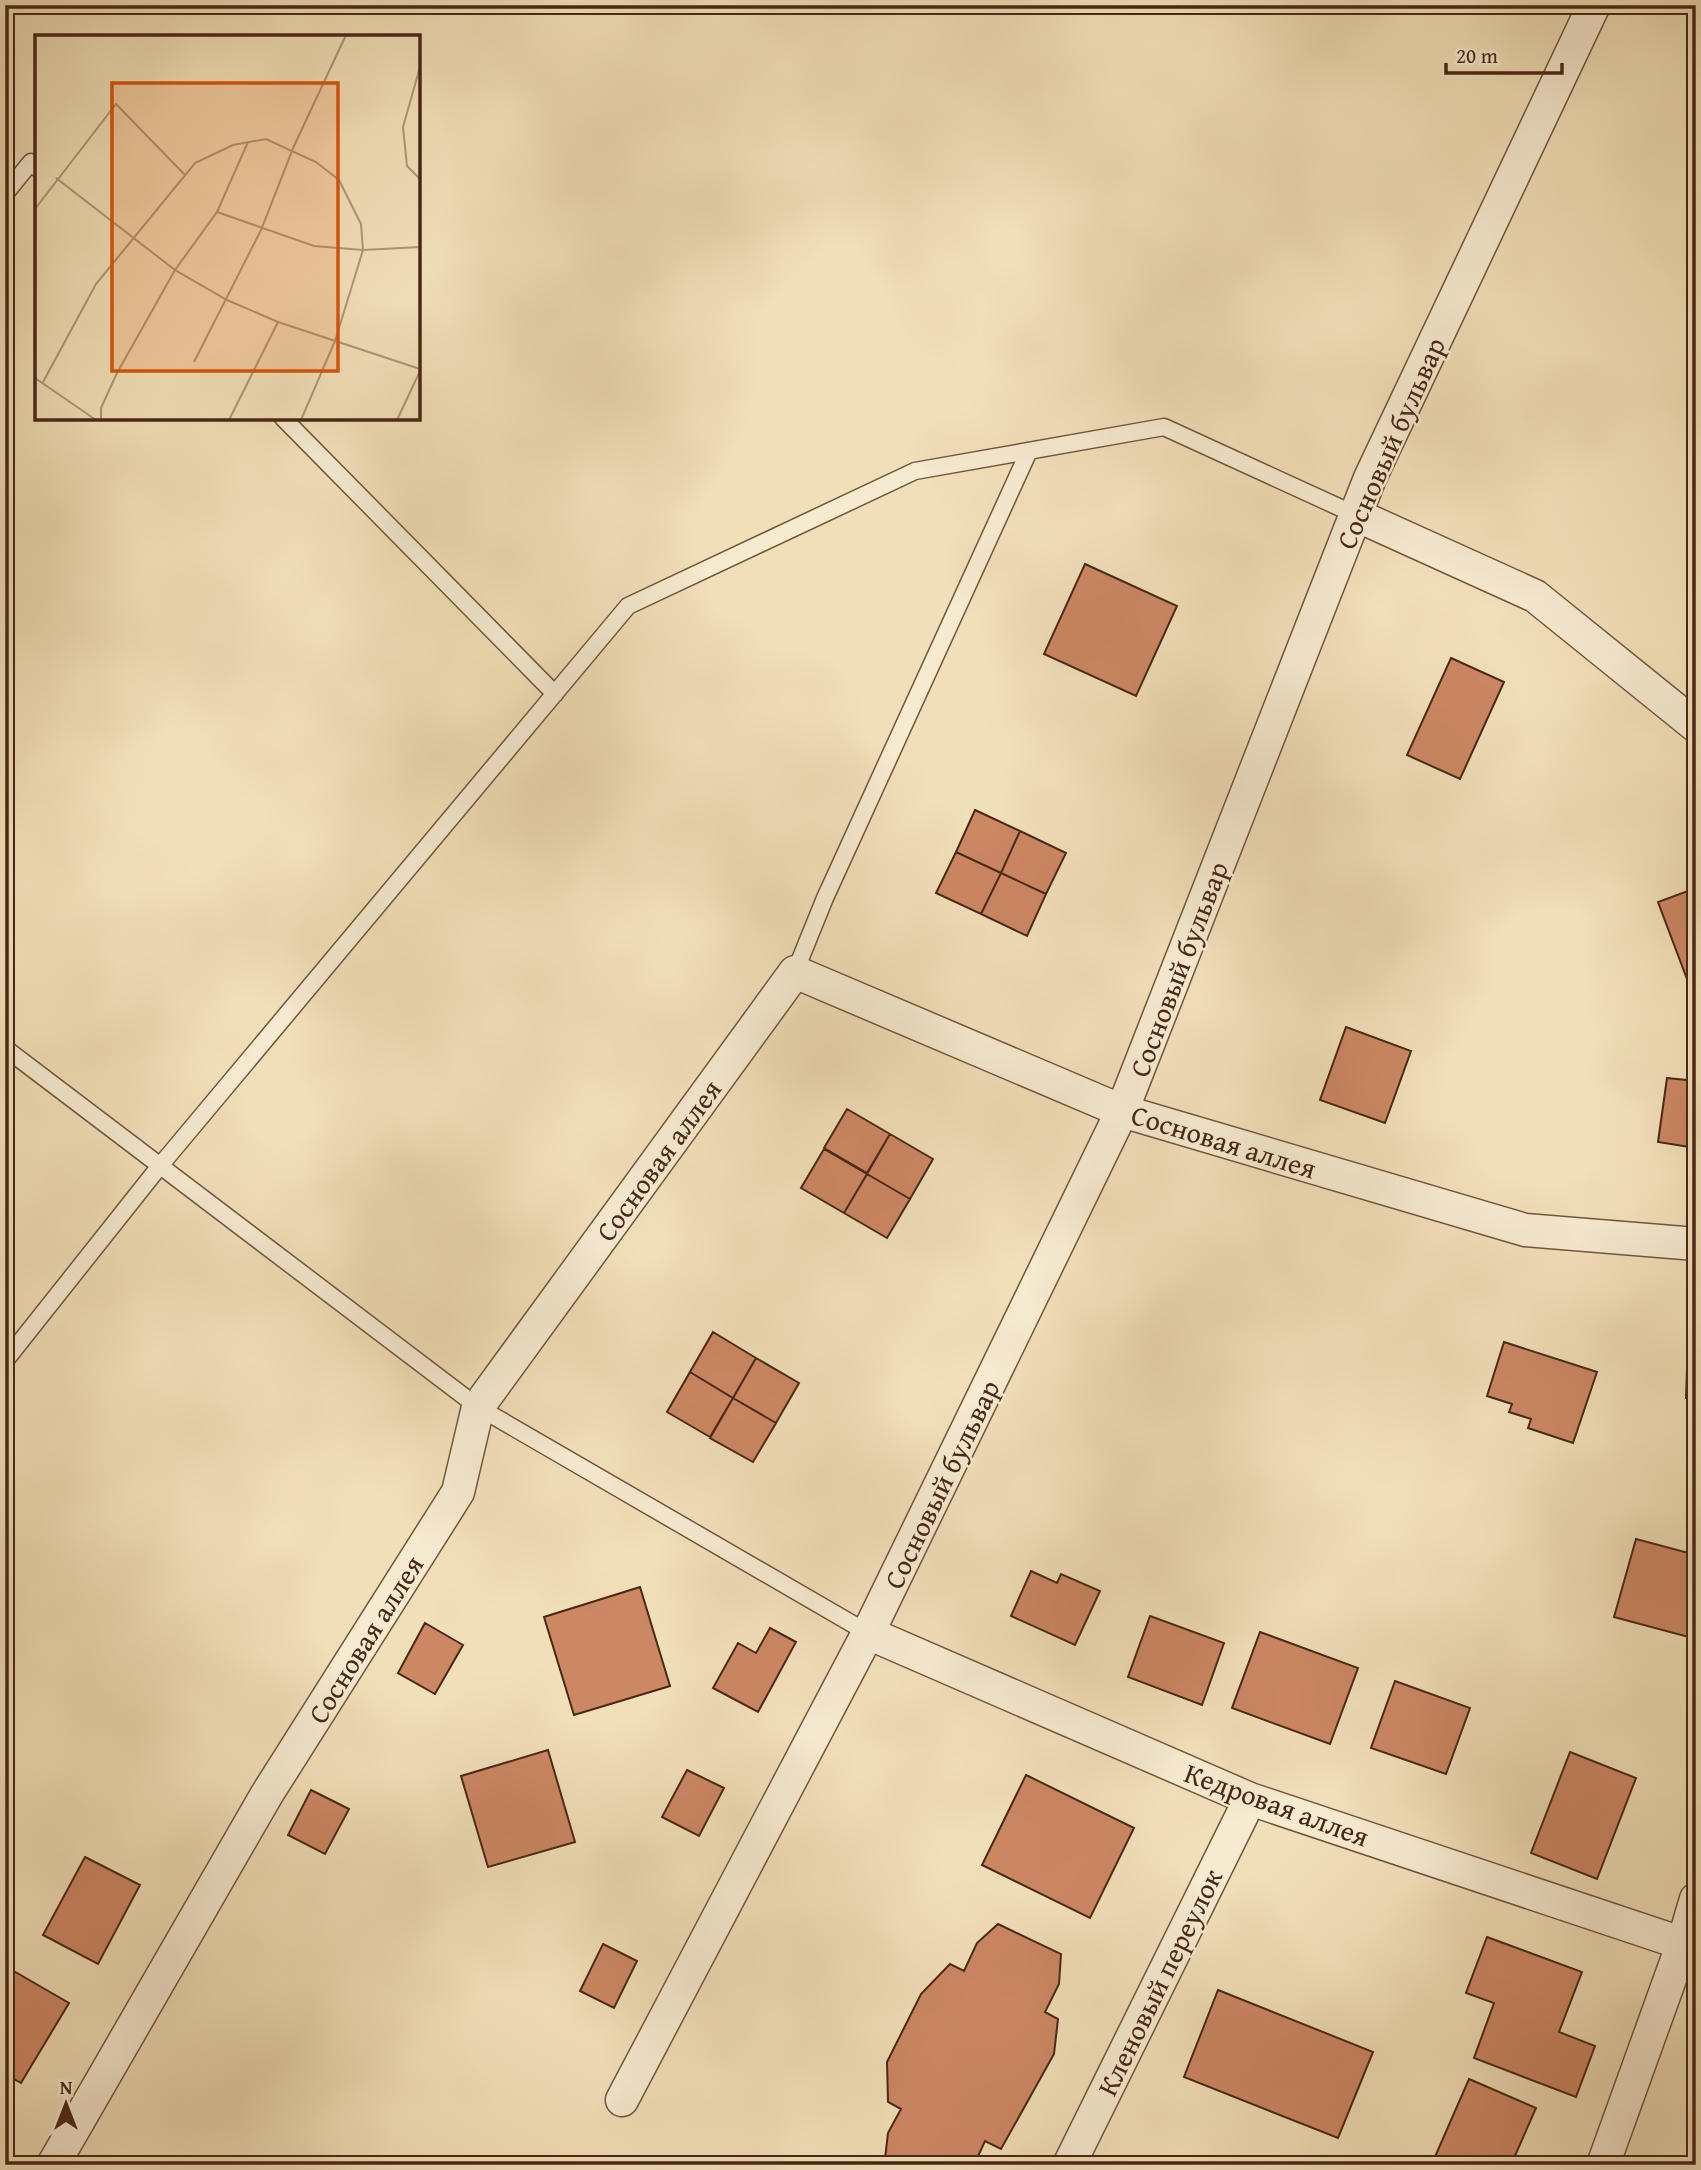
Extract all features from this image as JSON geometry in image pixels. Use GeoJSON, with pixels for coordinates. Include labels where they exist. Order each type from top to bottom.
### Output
{"type":"FeatureCollection","features":[{"type":"Feature","properties":{"kind":"street","name":"Сосновый бульвар"},"geometry":{"type":"LineString","coordinates":[[622,2100],[868,1633],[1122,1111],[1376,466],[1594,5]]}},
{"type":"Feature","properties":{"kind":"street"},"geometry":{"type":"LineString","coordinates":[[1356,515],[1535,596],[1696,726]]}},
{"type":"Feature","properties":{"kind":"street","name":"Сосновая аллея"},"geometry":{"type":"LineString","coordinates":[[53,2165],[267,1794],[458,1492],[478,1407],[795,972],[1122,1111],[1525,1230],[1696,1244]]}},
{"type":"Feature","properties":{"kind":"street","name":"Кедровая аллея"},"geometry":{"type":"LineString","coordinates":[[868,1633],[1250,1799],[1689,1945]]}},
{"type":"Feature","properties":{"kind":"street","name":"Кленовый переулок"},"geometry":{"type":"LineString","coordinates":[[1069,2165],[1250,1799]]}},
{"type":"Feature","properties":{"kind":"street"},"geometry":{"type":"LineString","coordinates":[[1603,2165],[1689,1945],[1696,1899]]}},
{"type":"Feature","properties":{"kind":"lane"},"geometry":{"type":"LineString","coordinates":[[5,194],[31,162],[35,166]]}},
{"type":"Feature","properties":{"kind":"lane"},"geometry":{"type":"LineString","coordinates":[[285,420],[555,694]]}},
{"type":"Feature","properties":{"kind":"lane"},"geometry":{"type":"LineString","coordinates":[[5,1361],[159,1167],[628,606],[915,471],[1164,428],[1356,515]]}},
{"type":"Feature","properties":{"kind":"lane"},"geometry":{"type":"LineString","coordinates":[[795,972],[825,898],[1029,451]]}},
{"type":"Feature","properties":{"kind":"lane"},"geometry":{"type":"LineString","coordinates":[[5,1048],[478,1407],[868,1633]]}},
{"type":"Feature","properties":{"kind":"building"},"geometry":{"type":"Polygon","coordinates":[[[1085,564],[1177,606],[1136,696],[1044,654],[1085,564]]]}},
{"type":"Feature","properties":{"kind":"building"},"geometry":{"type":"Polygon","coordinates":[[[1451,658],[1504,682],[1460,779],[1407,755],[1451,658]]]}},
{"type":"Feature","properties":{"kind":"building"},"geometry":{"type":"Polygon","coordinates":[[[975,810],[1020,831],[1001,873],[956,852],[975,810]]]}},
{"type":"Feature","properties":{"kind":"building"},"geometry":{"type":"Polygon","coordinates":[[[1020,831],[1066,853],[1046,894],[1001,873],[1020,831]]]}},
{"type":"Feature","properties":{"kind":"building"},"geometry":{"type":"Polygon","coordinates":[[[956,852],[1001,873],[981,914],[936,893],[956,852]]]}},
{"type":"Feature","properties":{"kind":"building"},"geometry":{"type":"Polygon","coordinates":[[[1001,873],[1046,894],[1027,936],[981,914],[1001,873]]]}},
{"type":"Feature","properties":{"kind":"building"},"geometry":{"type":"Polygon","coordinates":[[[1696,888],[1696,1003],[1658,902],[1696,888]]]}},
{"type":"Feature","properties":{"kind":"building"},"geometry":{"type":"Polygon","coordinates":[[[1346,1027],[1411,1051],[1385,1123],[1320,1100],[1346,1027]]]}},
{"type":"Feature","properties":{"kind":"building"},"geometry":{"type":"Polygon","coordinates":[[[1667,1078],[1696,1081],[1696,1148],[1658,1142],[1667,1078]]]}},
{"type":"Feature","properties":{"kind":"building"},"geometry":{"type":"Polygon","coordinates":[[[847,1109],[890,1134],[867,1173],[824,1148],[847,1109]]]}},
{"type":"Feature","properties":{"kind":"building"},"geometry":{"type":"Polygon","coordinates":[[[890,1134],[933,1159],[910,1199],[867,1174],[890,1134]]]}},
{"type":"Feature","properties":{"kind":"building"},"geometry":{"type":"Polygon","coordinates":[[[824,1149],[867,1174],[844,1213],[801,1188],[824,1149]]]}},
{"type":"Feature","properties":{"kind":"building"},"geometry":{"type":"Polygon","coordinates":[[[867,1174],[910,1199],[887,1238],[844,1213],[867,1174]]]}},
{"type":"Feature","properties":{"kind":"building"},"geometry":{"type":"Polygon","coordinates":[[[1689,1312],[1696,1312],[1696,1398],[1686,1398],[1689,1312]]]}},
{"type":"Feature","properties":{"kind":"building"},"geometry":{"type":"Polygon","coordinates":[[[713,1332],[756,1358],[733,1398],[690,1372],[713,1332]]]}},
{"type":"Feature","properties":{"kind":"building"},"geometry":{"type":"Polygon","coordinates":[[[1504,1342],[1597,1372],[1573,1443],[1528,1428],[1531,1419],[1509,1412],[1512,1404],[1487,1396],[1504,1342]]]}},
{"type":"Feature","properties":{"kind":"building"},"geometry":{"type":"Polygon","coordinates":[[[756,1358],[799,1383],[776,1423],[733,1398],[756,1358]]]}},
{"type":"Feature","properties":{"kind":"building"},"geometry":{"type":"Polygon","coordinates":[[[690,1372],[733,1398],[710,1437],[667,1412],[690,1372]]]}},
{"type":"Feature","properties":{"kind":"building"},"geometry":{"type":"Polygon","coordinates":[[[733,1398],[776,1423],[753,1462],[710,1438],[733,1398]]]}},
{"type":"Feature","properties":{"kind":"building"},"geometry":{"type":"Polygon","coordinates":[[[1636,1539],[1696,1555],[1696,1639],[1614,1617],[1636,1539]]]}},
{"type":"Feature","properties":{"kind":"building"},"geometry":{"type":"Polygon","coordinates":[[[1031,1571],[1057,1583],[1061,1574],[1100,1591],[1075,1645],[1011,1616],[1031,1571]]]}},
{"type":"Feature","properties":{"kind":"building"},"geometry":{"type":"Polygon","coordinates":[[[640,1587],[670,1686],[574,1715],[544,1617],[640,1587]]]}},
{"type":"Feature","properties":{"kind":"building"},"geometry":{"type":"Polygon","coordinates":[[[1150,1616],[1224,1643],[1202,1705],[1128,1677],[1150,1616]]]}},
{"type":"Feature","properties":{"kind":"building"},"geometry":{"type":"Polygon","coordinates":[[[425,1623],[463,1645],[435,1694],[398,1673],[425,1623]]]}},
{"type":"Feature","properties":{"kind":"building"},"geometry":{"type":"Polygon","coordinates":[[[770,1628],[796,1642],[758,1712],[713,1688],[738,1643],[756,1653],[770,1628]]]}},
{"type":"Feature","properties":{"kind":"building"},"geometry":{"type":"Polygon","coordinates":[[[1260,1632],[1358,1668],[1330,1744],[1232,1708],[1260,1632]]]}},
{"type":"Feature","properties":{"kind":"building"},"geometry":{"type":"Polygon","coordinates":[[[1395,1681],[1470,1708],[1446,1774],[1371,1748],[1395,1681]]]}},
{"type":"Feature","properties":{"kind":"building"},"geometry":{"type":"Polygon","coordinates":[[[548,1750],[575,1842],[488,1867],[461,1776],[548,1750]]]}},
{"type":"Feature","properties":{"kind":"building"},"geometry":{"type":"Polygon","coordinates":[[[1570,1752],[1636,1778],[1597,1879],[1531,1853],[1570,1752]]]}},
{"type":"Feature","properties":{"kind":"building"},"geometry":{"type":"Polygon","coordinates":[[[687,1770],[724,1788],[699,1836],[662,1817],[687,1770]]]}},
{"type":"Feature","properties":{"kind":"building"},"geometry":{"type":"Polygon","coordinates":[[[1026,1775],[1134,1828],[1090,1918],[982,1865],[1026,1775]]]}},
{"type":"Feature","properties":{"kind":"building"},"geometry":{"type":"Polygon","coordinates":[[[311,1790],[349,1809],[325,1854],[288,1835],[311,1790]]]}},
{"type":"Feature","properties":{"kind":"building"},"geometry":{"type":"Polygon","coordinates":[[[85,1857],[140,1885],[98,1964],[43,1935],[85,1857]]]}},
{"type":"Feature","properties":{"kind":"building"},"geometry":{"type":"Polygon","coordinates":[[[998,1924],[1061,1954],[1059,1984],[1045,2012],[1058,2019],[1054,2054],[1001,2149],[985,2141],[974,2165],[896,2165],[885,2159],[888,2133],[901,2109],[888,2102],[887,2062],[921,1994],[950,1964],[964,1971],[977,1943],[998,1924]]]}},
{"type":"Feature","properties":{"kind":"building"},"geometry":{"type":"Polygon","coordinates":[[[1487,1937],[1582,1972],[1559,2032],[1595,2046],[1576,2097],[1474,2058],[1494,2003],[1466,1993],[1487,1937]]]}},
{"type":"Feature","properties":{"kind":"building"},"geometry":{"type":"Polygon","coordinates":[[[603,1944],[637,1961],[614,2008],[580,1991],[603,1944]]]}},
{"type":"Feature","properties":{"kind":"building"},"geometry":{"type":"Polygon","coordinates":[[[5,1966],[69,2003],[21,2083],[5,2074],[5,1966]]]}},
{"type":"Feature","properties":{"kind":"building"},"geometry":{"type":"Polygon","coordinates":[[[1218,1990],[1373,2052],[1338,2138],[1184,2077],[1218,1990]]]}},
{"type":"Feature","properties":{"kind":"building"},"geometry":{"type":"Polygon","coordinates":[[[1469,2079],[1536,2108],[1511,2165],[1446,2165],[1434,2159],[1469,2079]]]}}]}
